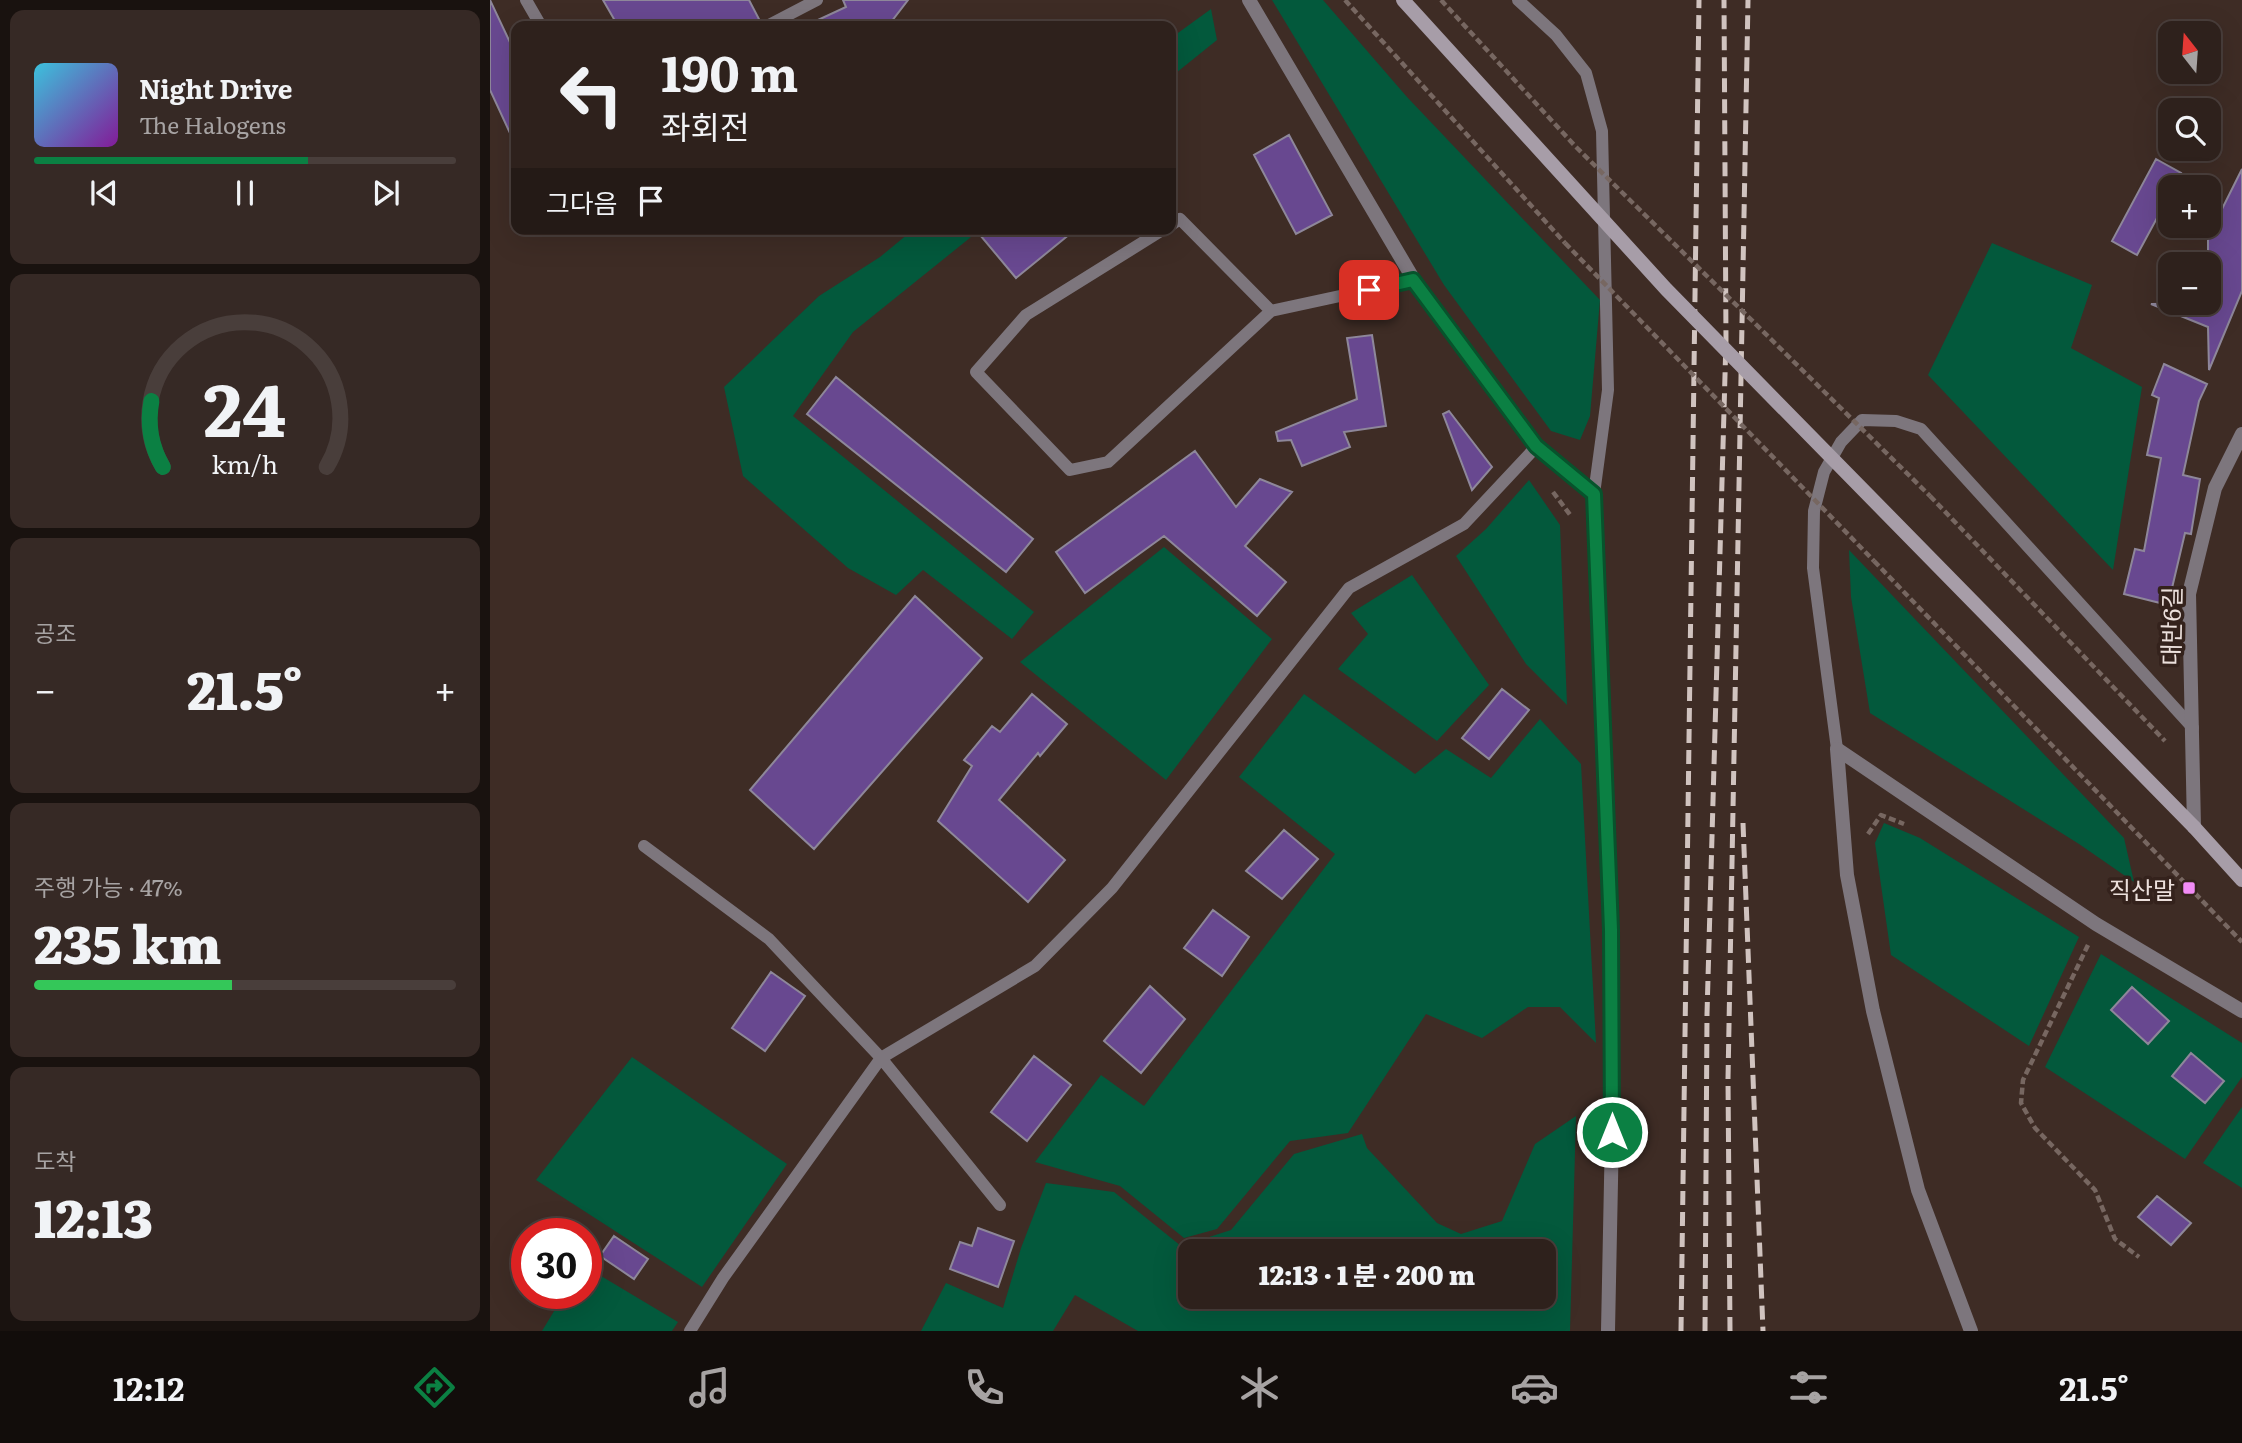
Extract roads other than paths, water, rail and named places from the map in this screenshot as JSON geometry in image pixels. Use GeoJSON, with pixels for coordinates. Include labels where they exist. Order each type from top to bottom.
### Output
{"type":"FeatureCollection","features":[{"type":"Feature","properties":{"kind":"main road"},"geometry":{"type":"LineString","coordinates":[[1402,0],[1666,289],[2194,827],[2242,880]]}},
{"type":"Feature","properties":{"kind":"street"},"geometry":{"type":"LineString","coordinates":[[1250,0],[1413,280],[1536,446],[1594,494],[1611,930],[1612,1132],[1608,1331]]}},
{"type":"Feature","properties":{"kind":"street","name":"대반6길"},"geometry":{"type":"LineString","coordinates":[[2194,827],[2189,594],[2215,488],[2242,434]]}},
{"type":"Feature","properties":{"kind":"street"},"geometry":{"type":"LineString","coordinates":[[1837,749],[2096,924],[2242,1011]]}},
{"type":"Feature","properties":{"kind":"street"},"geometry":{"type":"LineString","coordinates":[[1837,749],[1847,874],[1873,1011],[1918,1190],[1971,1331]]}},
{"type":"Feature","properties":{"kind":"lane"},"geometry":{"type":"LineString","coordinates":[[526,0],[538,21]]}},
{"type":"Feature","properties":{"kind":"lane"},"geometry":{"type":"LineString","coordinates":[[774,21],[796,5],[817,0]]}},
{"type":"Feature","properties":{"kind":"lane"},"geometry":{"type":"LineString","coordinates":[[1518,0],[1556,35],[1586,74],[1602,131],[1608,390],[1594,494]]}},
{"type":"Feature","properties":{"kind":"lane"},"geometry":{"type":"LineString","coordinates":[[1176,222],[1180,219],[1271,311]]}},
{"type":"Feature","properties":{"kind":"lane"},"geometry":{"type":"LineString","coordinates":[[1154,235],[1026,315],[976,372],[1070,470],[1108,462],[1271,311],[1413,280]]}},
{"type":"Feature","properties":{"kind":"lane"},"geometry":{"type":"LineString","coordinates":[[1837,749],[1813,568],[1814,511],[1824,472],[1841,442],[1862,421],[1896,421],[1921,429],[2193,728]]}},
{"type":"Feature","properties":{"kind":"lane"},"geometry":{"type":"LineString","coordinates":[[690,1331],[723,1278],[881,1058],[1035,966],[1112,888],[1349,588],[1464,524],[1536,446]]}},
{"type":"Feature","properties":{"kind":"lane"},"geometry":{"type":"LineString","coordinates":[[645,846],[769,939],[881,1058],[1000,1205]]}},
{"type":"Feature","properties":{"kind":"railway"},"geometry":{"type":"LineString","coordinates":[[1681,1331],[1699,0]]}},
{"type":"Feature","properties":{"kind":"railway"},"geometry":{"type":"LineString","coordinates":[[1705,1331],[1707,1014],[1726,340],[1724,0]]}},
{"type":"Feature","properties":{"kind":"railway"},"geometry":{"type":"LineString","coordinates":[[1730,1331],[1728,1079],[1748,0]]}},
{"type":"Feature","properties":{"kind":"railway"},"geometry":{"type":"LineString","coordinates":[[1743,823],[1763,1331]]}},
{"type":"Feature","properties":{"kind":"place","name":"직산말"},"geometry":{"type":"Point","coordinates":[2189,888]}}]}
